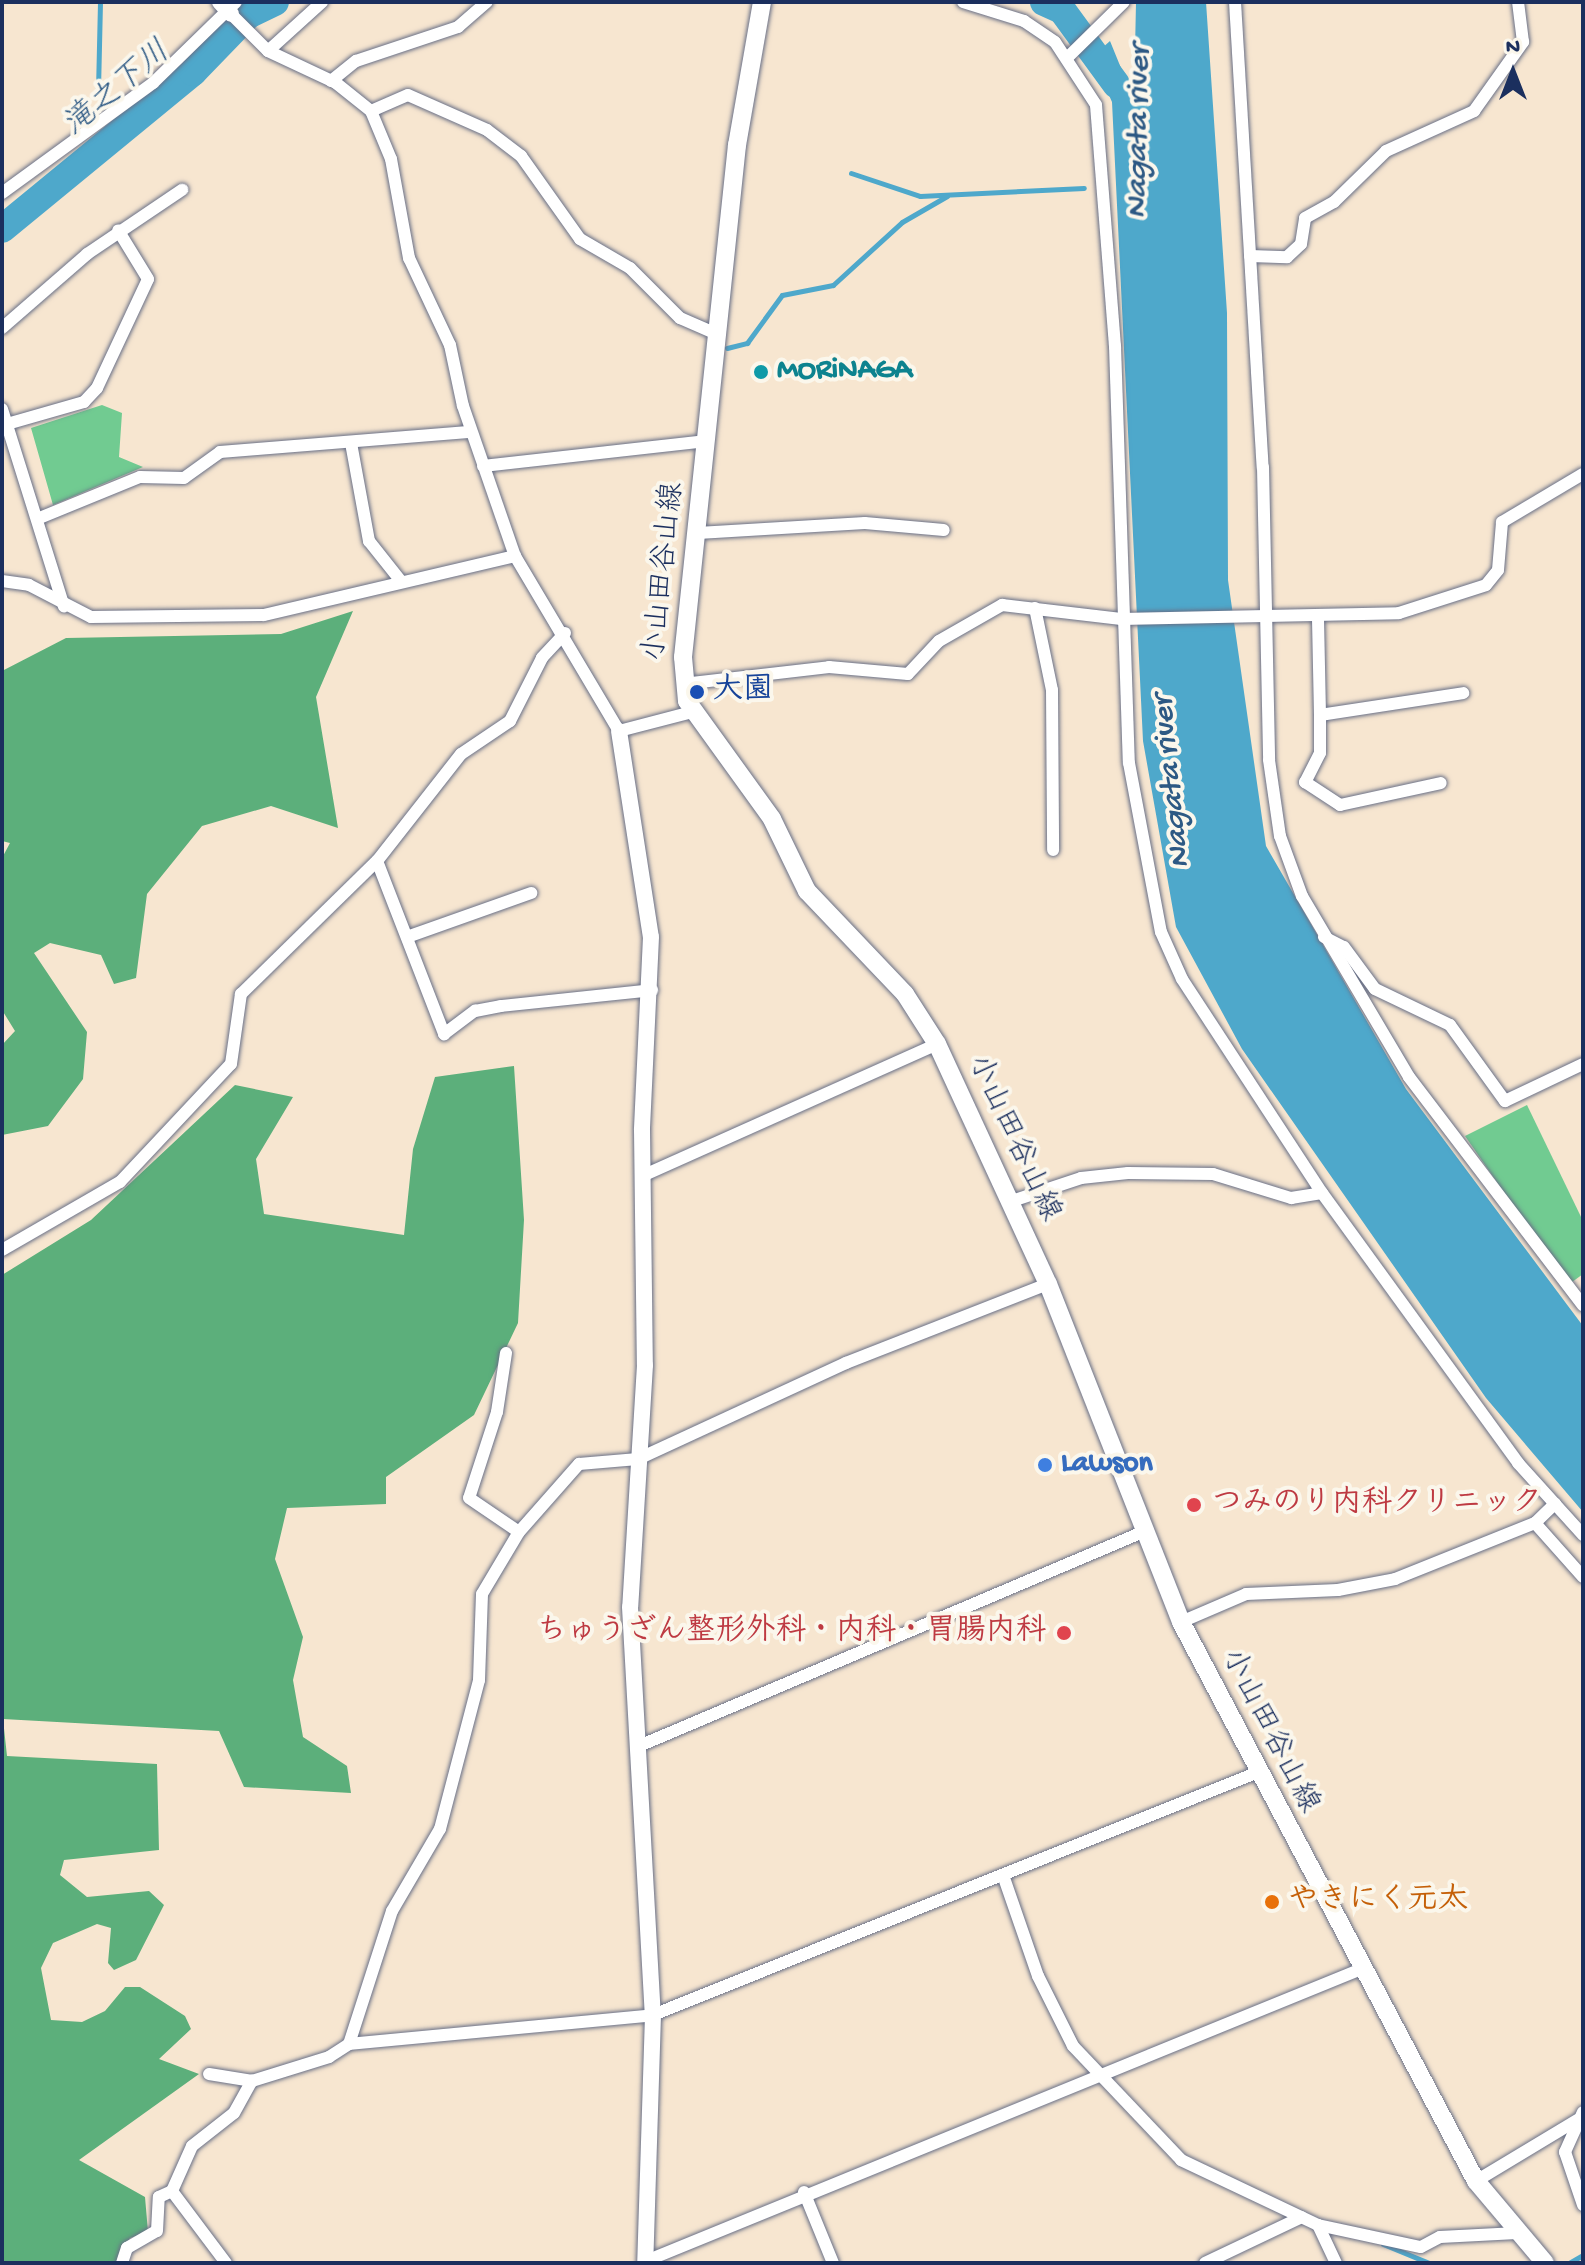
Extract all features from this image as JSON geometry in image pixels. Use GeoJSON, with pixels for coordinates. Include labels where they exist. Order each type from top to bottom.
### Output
{"type":"FeatureCollection","features":[{"type":"Feature","properties":{"kind":"main road","name":"小山田谷山線"},"geometry":{"type":"LineString","coordinates":[[762,2],[737,145],[717,334],[683,684],[692,712],[758,798],[807,891],[905,994],[937,1044],[1048,1284],[1143,1532],[1181,1622],[1256,1773],[1476,2181],[1545,2263]]}},
{"type":"Feature","properties":{"kind":"street"},"geometry":{"type":"LineString","coordinates":[[264,47],[322,2]]}},
{"type":"Feature","properties":{"kind":"street"},"geometry":{"type":"LineString","coordinates":[[331,81],[356,61],[458,27],[487,2]]}},
{"type":"Feature","properties":{"kind":"street"},"geometry":{"type":"LineString","coordinates":[[963,2],[1024,21],[1069,56],[1096,105],[1105,167],[1129,763],[1161,932],[1182,979],[1322,1193],[1441,1362],[1583,1535]]}},
{"type":"Feature","properties":{"kind":"street"},"geometry":{"type":"LineString","coordinates":[[1069,56],[1122,8],[1111,2]]}},
{"type":"Feature","properties":{"kind":"street"},"geometry":{"type":"LineString","coordinates":[[1235,2],[1250,256],[1259,616],[1273,799],[1286,854],[1324,937],[1409,1077],[1583,1305]]}},
{"type":"Feature","properties":{"kind":"street"},"geometry":{"type":"LineString","coordinates":[[1250,256],[1287,257],[1301,244],[1305,218],[1334,202],[1386,151],[1474,111],[1523,42],[1518,2]]}},
{"type":"Feature","properties":{"kind":"street"},"geometry":{"type":"LineString","coordinates":[[2,193],[153,83],[228,7],[264,47],[331,81],[371,111],[391,159],[409,258],[450,345],[471,432],[515,556],[565,633],[619,731],[644,873],[652,990],[642,1176],[646,1324],[630,1607],[653,2015],[646,2262],[804,2192],[1094,2072],[1361,1969]]}},
{"type":"Feature","properties":{"kind":"street"},"geometry":{"type":"LineString","coordinates":[[371,111],[408,95],[487,130],[521,156],[580,239],[630,268],[680,318],[717,334]]}},
{"type":"Feature","properties":{"kind":"street"},"geometry":{"type":"LineString","coordinates":[[2,328],[118,230],[182,190]]}},
{"type":"Feature","properties":{"kind":"street"},"geometry":{"type":"LineString","coordinates":[[7,424],[84,402],[97,388],[148,279],[118,230]]}},
{"type":"Feature","properties":{"kind":"street"},"geometry":{"type":"LineString","coordinates":[[2,409],[64,607]]}},
{"type":"Feature","properties":{"kind":"street"},"geometry":{"type":"LineString","coordinates":[[37,519],[140,477],[184,478],[220,452],[471,432]]}},
{"type":"Feature","properties":{"kind":"street"},"geometry":{"type":"LineString","coordinates":[[483,466],[707,441]]}},
{"type":"Feature","properties":{"kind":"street"},"geometry":{"type":"LineString","coordinates":[[351,443],[369,541],[400,580]]}},
{"type":"Feature","properties":{"kind":"street"},"geometry":{"type":"LineString","coordinates":[[683,684],[829,667],[908,674],[958,627],[1002,605],[1121,619],[1380,617],[1486,585],[1498,570],[1502,522],[1583,474]]}},
{"type":"Feature","properties":{"kind":"street"},"geometry":{"type":"LineString","coordinates":[[698,533],[865,523],[944,530]]}},
{"type":"Feature","properties":{"kind":"street"},"geometry":{"type":"LineString","coordinates":[[2,581],[29,585],[64,607],[91,617],[264,615],[400,580],[515,556]]}},
{"type":"Feature","properties":{"kind":"street"},"geometry":{"type":"LineString","coordinates":[[1035,608],[1052,690],[1053,850]]}},
{"type":"Feature","properties":{"kind":"street"},"geometry":{"type":"LineString","coordinates":[[1318,619],[1320,753],[1305,782],[1340,805],[1441,783]]}},
{"type":"Feature","properties":{"kind":"street"},"geometry":{"type":"LineString","coordinates":[[2,1250],[120,1182],[231,1064],[241,994],[377,861],[461,754],[510,721],[542,658],[565,633]]}},
{"type":"Feature","properties":{"kind":"street"},"geometry":{"type":"LineString","coordinates":[[1320,715],[1463,693]]}},
{"type":"Feature","properties":{"kind":"street"},"geometry":{"type":"LineString","coordinates":[[619,731],[692,712]]}},
{"type":"Feature","properties":{"kind":"street"},"geometry":{"type":"LineString","coordinates":[[377,861],[444,1034],[475,1011],[652,990]]}},
{"type":"Feature","properties":{"kind":"street"},"geometry":{"type":"LineString","coordinates":[[407,937],[531,893]]}},
{"type":"Feature","properties":{"kind":"street"},"geometry":{"type":"LineString","coordinates":[[1324,937],[1344,947],[1375,989],[1450,1025],[1505,1101],[1583,1064]]}},
{"type":"Feature","properties":{"kind":"street"},"geometry":{"type":"LineString","coordinates":[[642,1176],[937,1044]]}},
{"type":"Feature","properties":{"kind":"street"},"geometry":{"type":"LineString","coordinates":[[1012,1201],[1081,1178],[1128,1173],[1213,1174],[1291,1198],[1322,1193]]}},
{"type":"Feature","properties":{"kind":"street"},"geometry":{"type":"LineString","coordinates":[[349,2044],[392,1911],[440,1829],[475,1703],[482,1594],[519,1532],[579,1464],[638,1459],[846,1363],[1048,1284]]}},
{"type":"Feature","properties":{"kind":"street"},"geometry":{"type":"LineString","coordinates":[[506,1353],[497,1412],[469,1498],[519,1532]]}},
{"type":"Feature","properties":{"kind":"street"},"geometry":{"type":"LineString","coordinates":[[1181,1622],[1246,1594],[1370,1586],[1535,1523],[1555,1504]]}},
{"type":"Feature","properties":{"kind":"street"},"geometry":{"type":"LineString","coordinates":[[1535,1523],[1583,1577]]}},
{"type":"Feature","properties":{"kind":"street"},"geometry":{"type":"LineString","coordinates":[[639,1746],[1143,1532]]}},
{"type":"Feature","properties":{"kind":"street"},"geometry":{"type":"LineString","coordinates":[[209,2074],[252,2081],[329,2057],[349,2044],[653,2015],[1256,1773]]}},
{"type":"Feature","properties":{"kind":"street"},"geometry":{"type":"LineString","coordinates":[[1003,1875],[1056,2016],[1094,2072],[1181,2160],[1318,2225],[1421,2247],[1440,2237],[1517,2233]]}},
{"type":"Feature","properties":{"kind":"street"},"geometry":{"type":"LineString","coordinates":[[122,2263],[127,2248],[157,2231],[159,2197],[172,2191],[192,2146],[234,2113],[252,2081]]}},
{"type":"Feature","properties":{"kind":"street"},"geometry":{"type":"LineString","coordinates":[[1476,2181],[1580,2116]]}},
{"type":"Feature","properties":{"kind":"street"},"geometry":{"type":"LineString","coordinates":[[1580,2116],[1565,2152],[1583,2205]]}},
{"type":"Feature","properties":{"kind":"street"},"geometry":{"type":"LineString","coordinates":[[172,2191],[226,2263]]}},
{"type":"Feature","properties":{"kind":"street"},"geometry":{"type":"LineString","coordinates":[[804,2192],[833,2263]]}},
{"type":"Feature","properties":{"kind":"street"},"geometry":{"type":"LineString","coordinates":[[1205,2263],[1302,2217]]}},
{"type":"Feature","properties":{"kind":"street"},"geometry":{"type":"LineString","coordinates":[[1318,2225],[1336,2263]]}},
{"type":"Feature","properties":{"kind":"green space"},"geometry":{"type":"Polygon","coordinates":[[[102,405],[122,413],[119,457],[143,467],[53,505],[31,428],[102,405]]]}},
{"type":"Feature","properties":{"kind":"green space"},"geometry":{"type":"Polygon","coordinates":[[[353,611],[316,697],[338,828],[271,806],[202,826],[147,894],[136,978],[114,984],[101,955],[50,943],[34,953],[87,1032],[83,1079],[48,1126],[2,1135],[2,1045],[15,1031],[2,1010],[2,858],[10,843],[2,841],[2,671],[66,638],[281,634],[353,611]]]}},
{"type":"Feature","properties":{"kind":"green space"},"geometry":{"type":"Polygon","coordinates":[[[514,1066],[524,1220],[518,1323],[474,1415],[386,1477],[386,1504],[287,1508],[275,1559],[303,1637],[293,1680],[303,1737],[347,1766],[351,1793],[244,1787],[219,1731],[3,1719],[7,1756],[157,1764],[159,1850],[64,1860],[60,1875],[87,1897],[149,1891],[164,1905],[136,1960],[114,1970],[108,1963],[111,1928],[97,1924],[53,1943],[41,1968],[51,2020],[82,2022],[105,2011],[125,1987],[140,1987],[185,2016],[191,2029],[159,2059],[199,2074],[79,2160],[145,2197],[148,2232],[130,2238],[117,2263],[2,2263],[2,1275],[91,1220],[235,1085],[293,1097],[256,1159],[264,1214],[404,1235],[413,1149],[435,1077],[514,1066]]]}},
{"type":"Feature","properties":{"kind":"green space"},"geometry":{"type":"Polygon","coordinates":[[[1527,1105],[1583,1221],[1583,1274],[1568,1285],[1465,1136],[1527,1105]]]}},
{"type":"Feature","properties":{"kind":"water","name":"Nagata river"},"geometry":{"type":"Polygon","coordinates":[[[1136,2],[1206,2],[1227,313],[1228,580],[1266,846],[1406,1089],[1583,1326],[1583,1512],[1486,1398],[1242,1049],[1176,927],[1143,741],[1112,102],[1092,57],[1110,41],[1134,100],[1136,2]]]}},
{"type":"Feature","properties":{"kind":"waterway"},"geometry":{"type":"LineString","coordinates":[[100,2],[98,88],[106,100]]}},
{"type":"Feature","properties":{"kind":"waterway","name":"滝之下川"},"geometry":{"type":"LineString","coordinates":[[2,229],[193,72],[248,15],[275,2]]}},
{"type":"Feature","properties":{"kind":"waterway","name":"滝之下川"},"geometry":{"type":"LineString","coordinates":[[1044,2],[1062,10],[1116,84]]}},
{"type":"Feature","properties":{"kind":"waterway"},"geometry":{"type":"LineString","coordinates":[[120,122],[122,127]]}},
{"type":"Feature","properties":{"kind":"waterway"},"geometry":{"type":"LineString","coordinates":[[851,173],[920,196],[1084,188]]}},
{"type":"Feature","properties":{"kind":"waterway"},"geometry":{"type":"LineString","coordinates":[[727,348],[747,343],[782,295],[833,285],[902,222],[947,196]]}},
{"type":"Feature","properties":{"kind":"waterway"},"geometry":{"type":"LineString","coordinates":[[1383,2244],[1429,2263]]}},
{"type":"Feature","properties":{"kind":"waterway"},"geometry":{"type":"LineString","coordinates":[[1569,2263],[1583,2255]]}},
{"type":"Feature","properties":{"kind":"place","name":"MORiNAGA"},"geometry":{"type":"Point","coordinates":[761,372]}},
{"type":"Feature","properties":{"kind":"place","name":"大園"},"geometry":{"type":"Point","coordinates":[697,692]}},
{"type":"Feature","properties":{"kind":"place","name":"Lawson"},"geometry":{"type":"Point","coordinates":[1045,1465]}},
{"type":"Feature","properties":{"kind":"place","name":"つみのり内科クリニック"},"geometry":{"type":"Point","coordinates":[1194,1505]}},
{"type":"Feature","properties":{"kind":"place","name":"ちゅうざん整形外科・内科・胃腸内科"},"geometry":{"type":"Point","coordinates":[1064,1633]}},
{"type":"Feature","properties":{"kind":"place","name":"やきにく元太"},"geometry":{"type":"Point","coordinates":[1272,1902]}}]}
